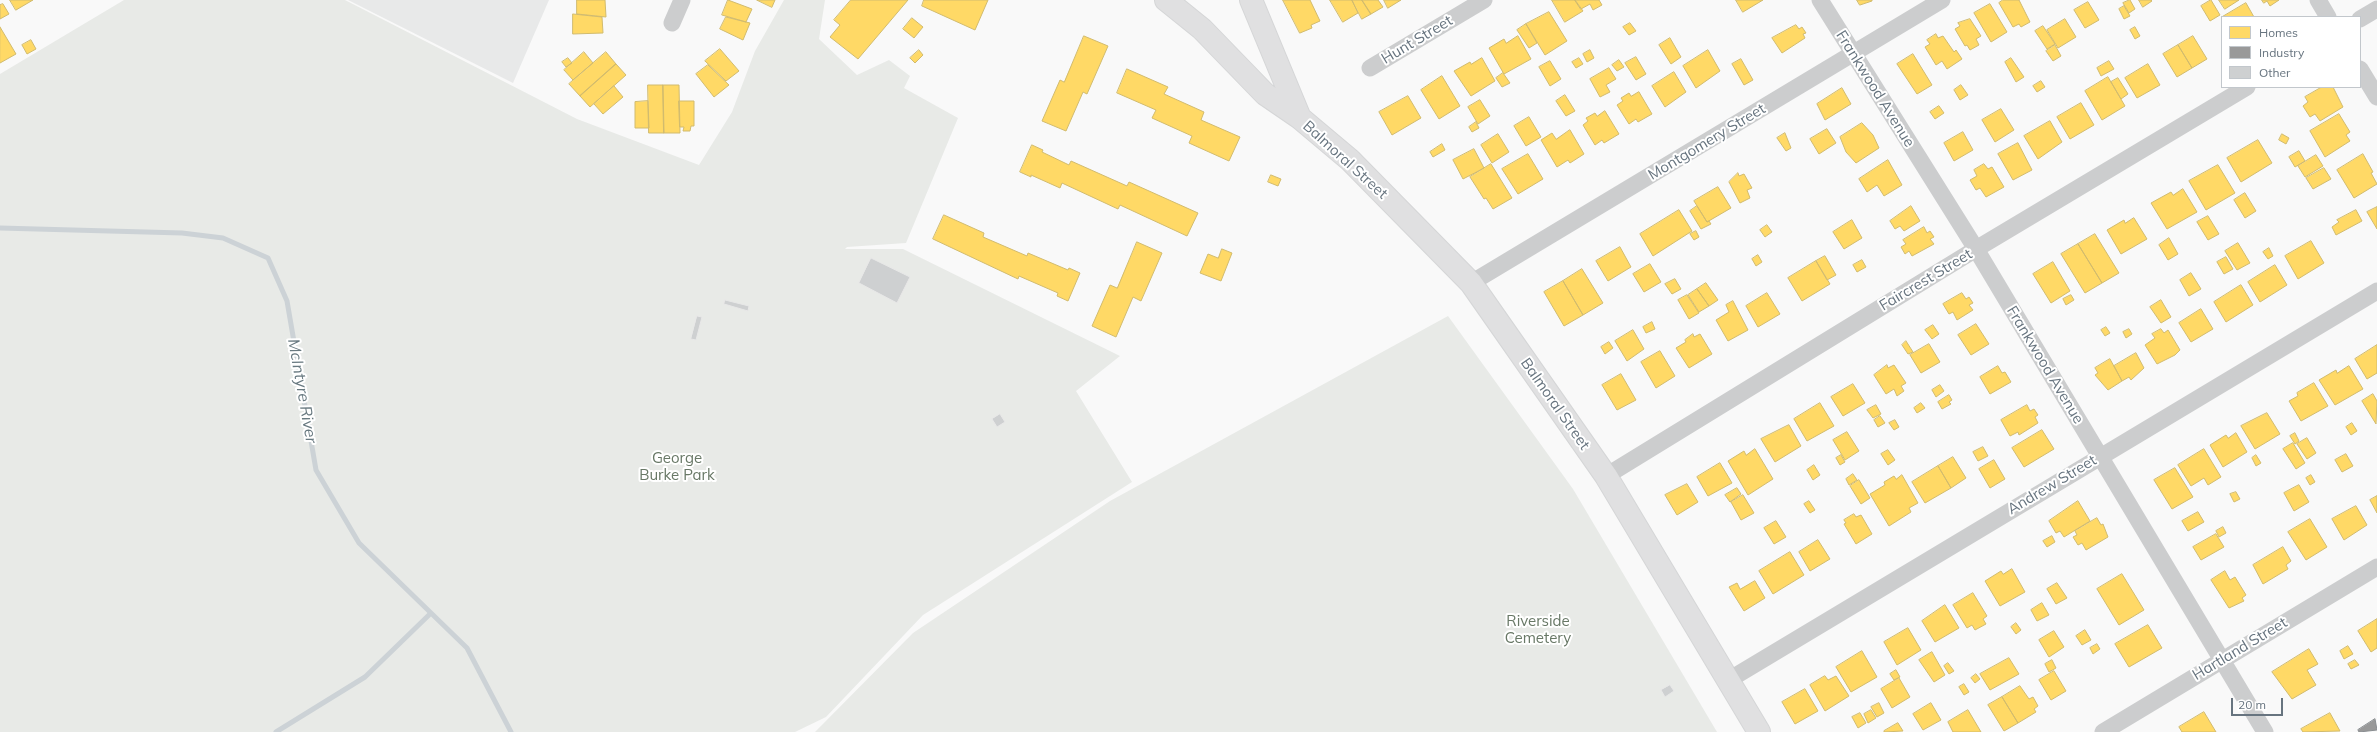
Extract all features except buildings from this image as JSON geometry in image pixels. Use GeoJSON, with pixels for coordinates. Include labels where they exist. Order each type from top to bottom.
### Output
{"type":"FeatureCollection","features":[{"type":"Feature","properties":{"kind":"main road","name":"Balmoral Street"},"geometry":{"type":"LineString","coordinates":[[1166,0],[1202,29],[1265,94],[1300,118],[1350,160],[1471,283],[1606,476],[1727,681],[1759,732]]}},
{"type":"Feature","properties":{"kind":"main road"},"geometry":{"type":"LineString","coordinates":[[1251,0],[1300,118]]}},
{"type":"Feature","properties":{"kind":"street"},"geometry":{"type":"LineString","coordinates":[[672,23],[682,0]]}},
{"type":"Feature","properties":{"kind":"street","name":"Hunt Street"},"geometry":{"type":"LineString","coordinates":[[1370,68],[1484,0]]}},
{"type":"Feature","properties":{"kind":"street","name":"Frankwood Avenue"},"geometry":{"type":"LineString","coordinates":[[1820,0],[1976,250],[2266,732]]}},
{"type":"Feature","properties":{"kind":"street","name":"Montgomery Street"},"geometry":{"type":"LineString","coordinates":[[1471,283],[1942,0]]}},
{"type":"Feature","properties":{"kind":"street"},"geometry":{"type":"LineString","coordinates":[[2318,0],[2327,16]]}},
{"type":"Feature","properties":{"kind":"street"},"geometry":{"type":"LineString","coordinates":[[2361,18],[2377,8]]}},
{"type":"Feature","properties":{"kind":"street"},"geometry":{"type":"LineString","coordinates":[[2361,71],[2377,97]]}},
{"type":"Feature","properties":{"kind":"street","name":"Faircrest Street"},"geometry":{"type":"LineString","coordinates":[[1606,476],[1976,250],[2245,88]]}},
{"type":"Feature","properties":{"kind":"street","name":"Andrew Street"},"geometry":{"type":"LineString","coordinates":[[1727,681],[2377,291]]}},
{"type":"Feature","properties":{"kind":"street","name":"Hartland Street"},"geometry":{"type":"LineString","coordinates":[[2103,732],[2377,567]]}},
{"type":"Feature","properties":{"kind":"shaded area"},"geometry":{"type":"Polygon","coordinates":[[[348,0],[549,0],[513,83],[348,0]]]}},
{"type":"Feature","properties":{"kind":"green space","name":"George Burke Park"},"geometry":{"type":"Polygon","coordinates":[[[124,0],[345,0],[577,119],[699,165],[732,112],[755,51],[784,0],[825,0],[819,39],[857,75],[889,60],[910,76],[904,88],[958,118],[906,243],[847,247],[845,249],[903,249],[1120,356],[1076,391],[1132,482],[923,615],[826,717],[795,732],[0,732],[0,74],[124,0]]]}},
{"type":"Feature","properties":{"kind":"green space","name":"Riverside Cemetery"},"geometry":{"type":"Polygon","coordinates":[[[1448,316],[1573,489],[1717,732],[815,732],[913,633],[1110,501],[1448,316]]]}},
{"type":"Feature","properties":{"kind":"waterway","name":"McIntyre River"},"geometry":{"type":"LineString","coordinates":[[0,228],[182,233],[223,238],[268,258],[287,301],[316,470],[359,543],[467,648],[511,732]]}},
{"type":"Feature","properties":{"kind":"waterway"},"geometry":{"type":"LineString","coordinates":[[276,732],[365,677],[431,613]]}}]}
